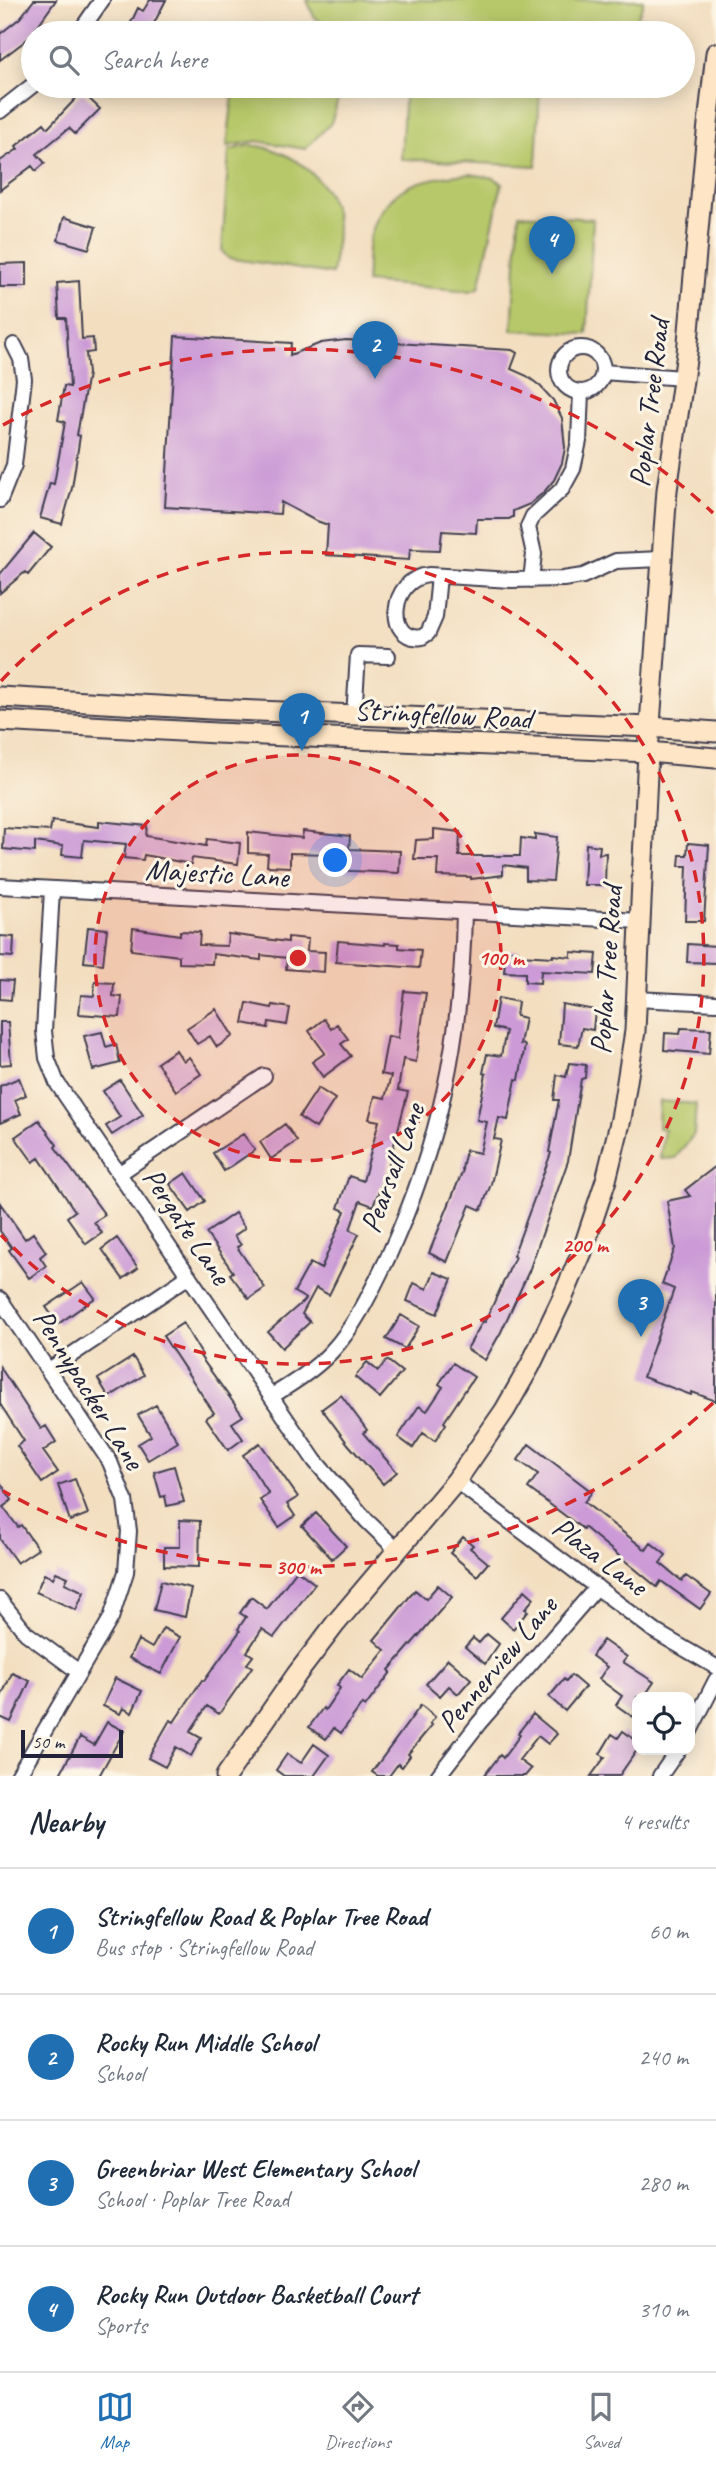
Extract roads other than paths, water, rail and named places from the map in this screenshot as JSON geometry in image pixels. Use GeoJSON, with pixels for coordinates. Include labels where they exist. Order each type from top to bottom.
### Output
{"type":"FeatureCollection","features":[{"type":"Feature","properties":{"kind":"main road","name":"Poplar Tree Road"},"geometry":{"type":"LineString","coordinates":[[226,1776],[297,1674],[456,1481],[505,1410],[530,1366],[562,1299],[582,1252],[606,1180],[621,1119],[635,1031],[648,752],[661,559],[667,491],[711,143],[716,53]]}},
{"type":"Feature","properties":{"kind":"main road","name":"Stringfellow Road"},"geometry":{"type":"LineString","coordinates":[[0,696],[354,716],[716,732]]}},
{"type":"Feature","properties":{"kind":"main road","name":"Stringfellow Road"},"geometry":{"type":"LineString","coordinates":[[0,721],[648,752],[716,758]]}},
{"type":"Feature","properties":{"kind":"street"},"geometry":{"type":"LineString","coordinates":[[87,21],[102,0]]}},
{"type":"Feature","properties":{"kind":"street"},"geometry":{"type":"LineString","coordinates":[[0,111],[21,94]]}},
{"type":"Feature","properties":{"kind":"street"},"geometry":{"type":"LineString","coordinates":[[0,500],[14,465],[24,379],[14,345]]}},
{"type":"Feature","properties":{"kind":"street"},"geometry":{"type":"LineString","coordinates":[[575,349],[589,350],[599,358],[603,372],[594,388],[581,392],[569,388],[561,377],[560,370],[564,357],[575,349]]}},
{"type":"Feature","properties":{"kind":"street"},"geometry":{"type":"LineString","coordinates":[[603,372],[683,378]]}},
{"type":"Feature","properties":{"kind":"street"},"geometry":{"type":"LineString","coordinates":[[531,580],[534,554],[528,527],[533,516],[562,489],[573,469],[579,441],[581,392]]}},
{"type":"Feature","properties":{"kind":"street"},"geometry":{"type":"LineString","coordinates":[[439,576],[531,580],[583,576],[616,561],[661,559]]}},
{"type":"Feature","properties":{"kind":"street"},"geometry":{"type":"LineString","coordinates":[[354,716],[358,655],[388,656]]}},
{"type":"Feature","properties":{"kind":"street","name":"Majestic Lane"},"geometry":{"type":"LineString","coordinates":[[0,886],[640,921]]}},
{"type":"Feature","properties":{"kind":"street","name":"Pergate Lane"},"geometry":{"type":"LineString","coordinates":[[52,890],[44,1031],[47,1058],[58,1083],[332,1484],[397,1550]]}},
{"type":"Feature","properties":{"kind":"street","name":"Pearsall Lane"},"geometry":{"type":"LineString","coordinates":[[272,1396],[316,1367],[345,1335],[376,1281],[410,1206],[435,1132],[451,1066],[460,1000],[464,912]]}},
{"type":"Feature","properties":{"kind":"street"},"geometry":{"type":"LineString","coordinates":[[636,999],[716,1003]]}},
{"type":"Feature","properties":{"kind":"street"},"geometry":{"type":"LineString","coordinates":[[120,1173],[264,1076]]}},
{"type":"Feature","properties":{"kind":"street"},"geometry":{"type":"LineString","coordinates":[[49,1370],[189,1276]]}},
{"type":"Feature","properties":{"kind":"street","name":"Pennypacker Lane"},"geometry":{"type":"LineString","coordinates":[[0,1299],[110,1462],[125,1500],[130,1531],[128,1563],[122,1591],[111,1618],[18,1776]]}},
{"type":"Feature","properties":{"kind":"street","name":"Plaza Lane"},"geometry":{"type":"LineString","coordinates":[[456,1481],[656,1632],[716,1667]]}},
{"type":"Feature","properties":{"kind":"street","name":"Pennerview Lane"},"geometry":{"type":"LineString","coordinates":[[438,1776],[479,1723],[597,1587]]}},
{"type":"Feature","properties":{"kind":"street"},"geometry":{"type":"LineString","coordinates":[[0,1600],[26,1633],[79,1672]]}},
{"type":"Feature","properties":{"kind":"street"},"geometry":{"type":"LineString","coordinates":[[695,1721],[716,1680]]}},
{"type":"Feature","properties":{"kind":"street"},"geometry":{"type":"LineString","coordinates":[[660,1776],[675,1755]]}},
{"type":"Feature","properties":{"kind":"place","name":"Rocky Run Outdoor Basketball Court"},"geometry":{"type":"Point","coordinates":[552,274]}},
{"type":"Feature","properties":{"kind":"place","name":"Rocky Run Middle School"},"geometry":{"type":"Point","coordinates":[375,379]}},
{"type":"Feature","properties":{"kind":"place","name":"Stringfellow Road & Poplar Tree Road"},"geometry":{"type":"Point","coordinates":[302,751]}},
{"type":"Feature","properties":{"kind":"place","name":"Greenbriar West Elementary School"},"geometry":{"type":"Point","coordinates":[641,1337]}}]}
